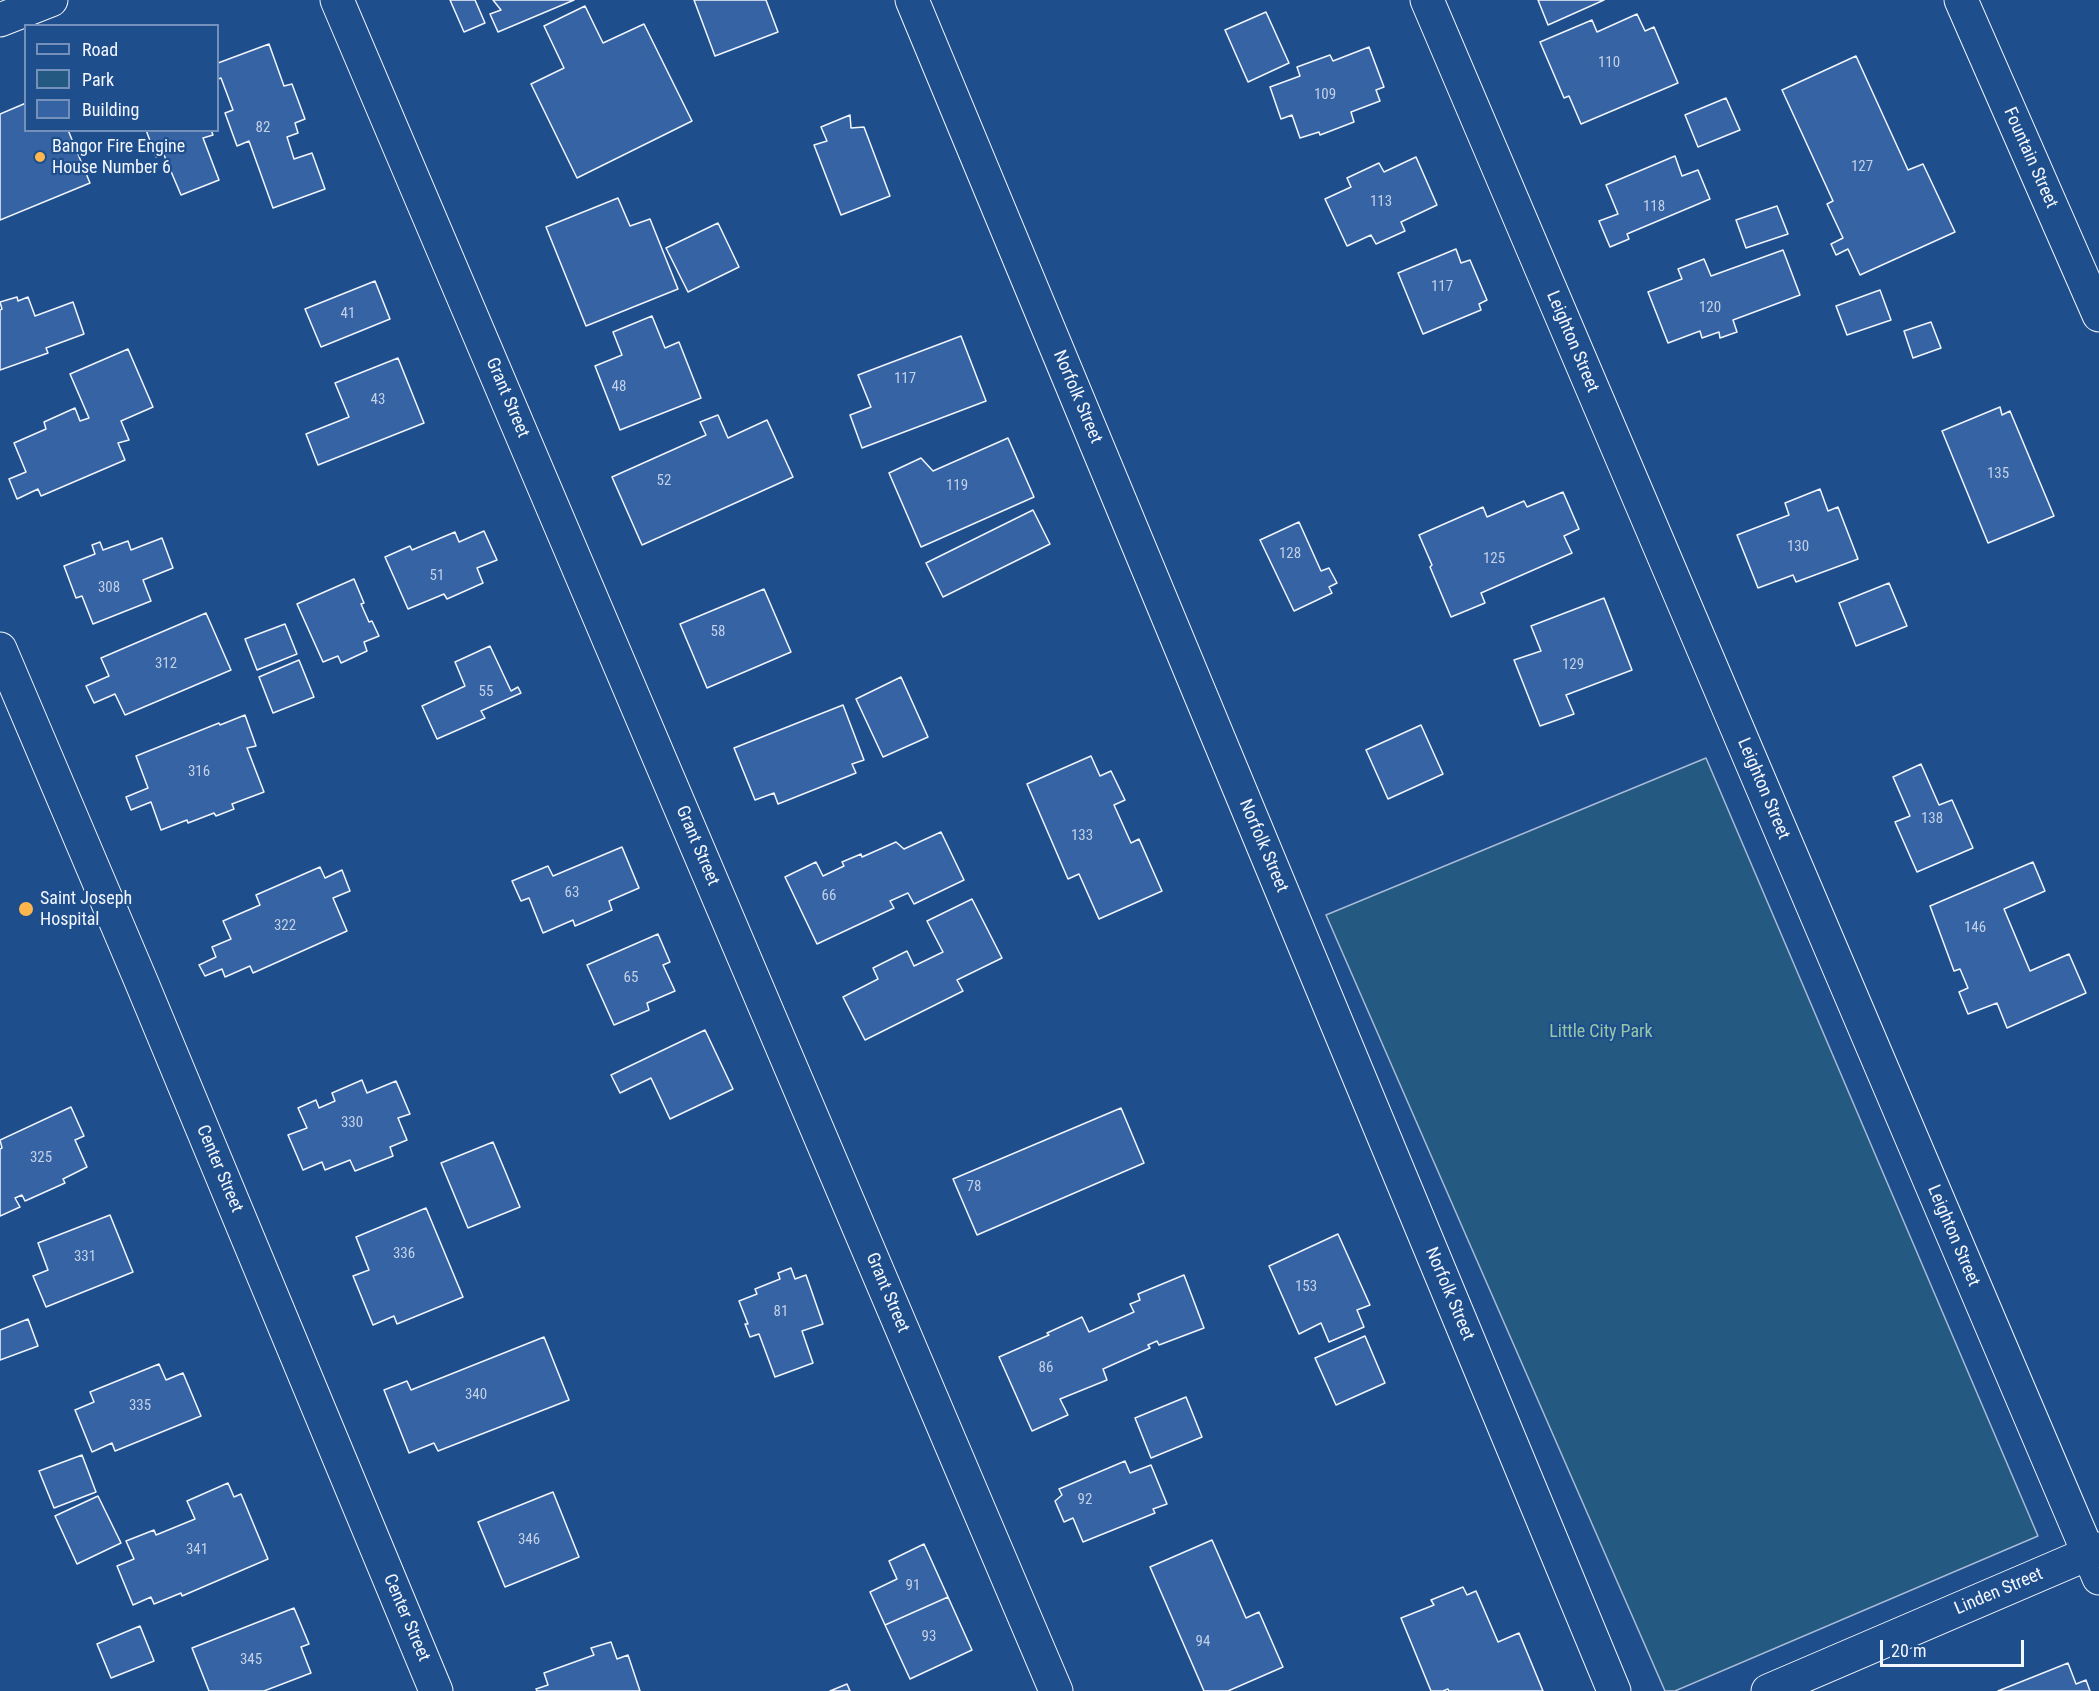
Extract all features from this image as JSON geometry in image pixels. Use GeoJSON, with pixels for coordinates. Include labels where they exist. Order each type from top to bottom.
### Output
{"type":"FeatureCollection","features":[{"type":"Feature","properties":{"kind":"street"},"geometry":{"type":"LineString","coordinates":[[0,20],[51,0]]}},
{"type":"Feature","properties":{"kind":"street","name":"Grant Street"},"geometry":{"type":"LineString","coordinates":[[338,0],[1056,1691]]}},
{"type":"Feature","properties":{"kind":"street","name":"Norfolk Street"},"geometry":{"type":"LineString","coordinates":[[912,0],[1614,1691]]}},
{"type":"Feature","properties":{"kind":"street","name":"Leighton Street"},"geometry":{"type":"LineString","coordinates":[[1427,0],[2095,1560]]}},
{"type":"Feature","properties":{"kind":"street","name":"Fountain Street"},"geometry":{"type":"LineString","coordinates":[[1961,0],[2099,315]]}},
{"type":"Feature","properties":{"kind":"street","name":"Center Street"},"geometry":{"type":"LineString","coordinates":[[0,649],[141,981],[436,1691]]}},
{"type":"Feature","properties":{"kind":"street","name":"Linden Street"},"geometry":{"type":"LineString","coordinates":[[1768,1691],[2095,1560]]}},
{"type":"Feature","properties":{"kind":"green space","name":"Little City Park"},"geometry":{"type":"Polygon","coordinates":[[[1706,758],[2038,1536],[1675,1691],[1665,1691],[1326,915],[1706,758]]]}},
{"type":"Feature","properties":{"kind":"building"},"geometry":{"type":"Polygon","coordinates":[[[450,0],[475,0],[485,23],[464,32],[450,0]]]}},
{"type":"Feature","properties":{"kind":"building"},"geometry":{"type":"Polygon","coordinates":[[[493,0],[574,0],[498,32],[490,14],[501,10],[493,0]]]}},
{"type":"Feature","properties":{"kind":"building"},"geometry":{"type":"Polygon","coordinates":[[[694,0],[766,0],[778,32],[715,56],[694,0]]]}},
{"type":"Feature","properties":{"kind":"building"},"geometry":{"type":"Polygon","coordinates":[[[1538,0],[1604,0],[1548,25],[1538,0]]]}},
{"type":"Feature","properties":{"kind":"building"},"geometry":{"type":"Polygon","coordinates":[[[585,6],[603,43],[644,24],[692,121],[577,178],[531,84],[564,68],[544,26],[585,6]]]}},
{"type":"Feature","properties":{"kind":"building"},"geometry":{"type":"Polygon","coordinates":[[[1266,12],[1289,63],[1248,82],[1225,30],[1266,12]]]}},
{"type":"Feature","properties":{"kind":"building"},"geometry":{"type":"Polygon","coordinates":[[[1637,14],[1645,31],[1654,27],[1678,83],[1581,124],[1569,96],[1564,98],[1540,42],[1592,20],[1597,32],[1637,14]]]}},
{"type":"Feature","properties":{"kind":"building"},"geometry":{"type":"Polygon","coordinates":[[[269,44],[284,86],[292,84],[305,119],[295,123],[298,133],[287,137],[294,159],[312,153],[325,189],[273,208],[249,141],[237,146],[225,113],[233,110],[221,78],[219,79],[219,63],[269,44]]]}},
{"type":"Feature","properties":{"kind":"building"},"geometry":{"type":"Polygon","coordinates":[[[1369,47],[1384,87],[1376,90],[1380,101],[1351,112],[1354,122],[1320,135],[1319,132],[1300,138],[1292,115],[1281,119],[1270,87],[1300,76],[1297,67],[1330,55],[1333,61],[1369,47]]]}},
{"type":"Feature","properties":{"kind":"building"},"geometry":{"type":"Polygon","coordinates":[[[1856,56],[1908,170],[1923,164],[1955,232],[1860,275],[1848,249],[1836,255],[1831,244],[1843,238],[1827,204],[1833,201],[1782,90],[1856,56]]]}},
{"type":"Feature","properties":{"kind":"building"},"geometry":{"type":"Polygon","coordinates":[[[1726,98],[1740,130],[1698,147],[1685,115],[1726,98]]]}},
{"type":"Feature","properties":{"kind":"building","name":"Bangor Fire Engine House Number 6"},"geometry":{"type":"Polygon","coordinates":[[[24,104],[24,132],[69,132],[90,183],[0,220],[0,114],[24,104]]]}},
{"type":"Feature","properties":{"kind":"building"},"geometry":{"type":"Polygon","coordinates":[[[850,115],[851,128],[864,127],[890,196],[841,215],[814,145],[827,141],[821,127],[850,115]]]}},
{"type":"Feature","properties":{"kind":"building"},"geometry":{"type":"Polygon","coordinates":[[[147,132],[212,132],[213,135],[203,138],[219,180],[181,195],[164,155],[156,157],[147,132]]]}},
{"type":"Feature","properties":{"kind":"building"},"geometry":{"type":"Polygon","coordinates":[[[1675,156],[1682,176],[1698,170],[1710,199],[1627,234],[1629,239],[1610,247],[1599,221],[1618,214],[1606,185],[1675,156]]]}},
{"type":"Feature","properties":{"kind":"building"},"geometry":{"type":"Polygon","coordinates":[[[1416,157],[1437,205],[1401,222],[1405,231],[1376,244],[1371,235],[1347,246],[1325,199],[1351,187],[1347,178],[1379,163],[1384,172],[1416,157]]]}},
{"type":"Feature","properties":{"kind":"building"},"geometry":{"type":"Polygon","coordinates":[[[618,198],[630,226],[650,219],[678,289],[586,326],[546,227],[618,198]]]}},
{"type":"Feature","properties":{"kind":"building"},"geometry":{"type":"Polygon","coordinates":[[[1777,206],[1788,234],[1746,248],[1736,220],[1777,206]]]}},
{"type":"Feature","properties":{"kind":"building"},"geometry":{"type":"Polygon","coordinates":[[[718,223],[739,267],[688,292],[666,248],[718,223]]]}},
{"type":"Feature","properties":{"kind":"building"},"geometry":{"type":"Polygon","coordinates":[[[1456,249],[1461,263],[1470,260],[1487,300],[1479,304],[1481,310],[1423,334],[1398,273],[1456,249]]]}},
{"type":"Feature","properties":{"kind":"building"},"geometry":{"type":"Polygon","coordinates":[[[1783,250],[1800,295],[1733,320],[1737,332],[1720,338],[1719,332],[1702,338],[1700,331],[1668,343],[1648,292],[1682,279],[1678,269],[1704,259],[1711,276],[1783,250]]]}},
{"type":"Feature","properties":{"kind":"building"},"geometry":{"type":"Polygon","coordinates":[[[375,281],[390,319],[321,347],[305,309],[375,281]]]}},
{"type":"Feature","properties":{"kind":"building"},"geometry":{"type":"Polygon","coordinates":[[[1880,290],[1891,320],[1847,335],[1836,306],[1880,290]]]}},
{"type":"Feature","properties":{"kind":"building"},"geometry":{"type":"Polygon","coordinates":[[[17,297],[18,301],[28,297],[35,316],[73,302],[84,334],[46,348],[48,353],[0,370],[0,310],[2,309],[0,302],[17,297]]]}},
{"type":"Feature","properties":{"kind":"building"},"geometry":{"type":"Polygon","coordinates":[[[652,316],[665,348],[679,342],[701,398],[620,430],[595,366],[622,355],[613,332],[652,316]]]}},
{"type":"Feature","properties":{"kind":"building"},"geometry":{"type":"Polygon","coordinates":[[[1931,322],[1941,348],[1913,358],[1904,331],[1931,322]]]}},
{"type":"Feature","properties":{"kind":"building"},"geometry":{"type":"Polygon","coordinates":[[[961,336],[986,401],[862,448],[850,415],[871,407],[858,375],[961,336]]]}},
{"type":"Feature","properties":{"kind":"building"},"geometry":{"type":"Polygon","coordinates":[[[128,349],[153,407],[121,421],[129,440],[118,443],[125,460],[41,496],[38,489],[17,499],[9,479],[26,472],[14,443],[46,429],[44,422],[75,408],[80,421],[89,418],[70,374],[128,349]]]}},
{"type":"Feature","properties":{"kind":"building"},"geometry":{"type":"Polygon","coordinates":[[[398,358],[424,423],[318,465],[306,434],[349,417],[335,383],[398,358]]]}},
{"type":"Feature","properties":{"kind":"building"},"geometry":{"type":"Polygon","coordinates":[[[2000,407],[2002,415],[2010,411],[2054,516],[1988,543],[1942,431],[2000,407]]]}},
{"type":"Feature","properties":{"kind":"building"},"geometry":{"type":"Polygon","coordinates":[[[718,415],[728,438],[767,420],[793,477],[642,545],[612,477],[706,435],[700,422],[718,415]]]}},
{"type":"Feature","properties":{"kind":"building"},"geometry":{"type":"Polygon","coordinates":[[[1008,438],[1034,497],[921,547],[889,473],[921,458],[933,471],[1008,438]]]}},
{"type":"Feature","properties":{"kind":"building"},"geometry":{"type":"Polygon","coordinates":[[[1820,489],[1828,511],[1838,507],[1858,559],[1796,582],[1793,575],[1758,588],[1737,535],[1789,515],[1785,503],[1820,489]]]}},
{"type":"Feature","properties":{"kind":"building"},"geometry":{"type":"Polygon","coordinates":[[[1563,492],[1579,529],[1564,536],[1572,553],[1481,593],[1485,603],[1451,617],[1419,535],[1483,507],[1487,517],[1524,501],[1527,507],[1563,492]]]}},
{"type":"Feature","properties":{"kind":"building"},"geometry":{"type":"Polygon","coordinates":[[[1033,510],[1050,544],[943,597],[926,563],[1033,510]]]}},
{"type":"Feature","properties":{"kind":"building"},"geometry":{"type":"Polygon","coordinates":[[[1299,522],[1321,571],[1329,568],[1337,583],[1329,587],[1332,593],[1294,611],[1260,540],[1299,522]]]}},
{"type":"Feature","properties":{"kind":"building"},"geometry":{"type":"Polygon","coordinates":[[[484,531],[497,560],[477,568],[483,583],[447,599],[444,594],[408,609],[385,557],[410,546],[412,550],[455,532],[459,542],[484,531]]]}},
{"type":"Feature","properties":{"kind":"building"},"geometry":{"type":"Polygon","coordinates":[[[162,538],[173,568],[143,580],[151,601],[93,624],[82,596],[76,598],[64,566],[95,554],[92,545],[100,542],[103,550],[128,541],[131,550],[162,538]]]}},
{"type":"Feature","properties":{"kind":"building"},"geometry":{"type":"Polygon","coordinates":[[[354,579],[364,603],[361,604],[369,622],[372,621],[379,636],[364,642],[367,651],[341,663],[338,656],[323,662],[297,604],[354,579]]]}},
{"type":"Feature","properties":{"kind":"building"},"geometry":{"type":"Polygon","coordinates":[[[1889,583],[1907,626],[1856,646],[1839,603],[1889,583]]]}},
{"type":"Feature","properties":{"kind":"building"},"geometry":{"type":"Polygon","coordinates":[[[764,589],[791,652],[707,688],[680,624],[764,589]]]}},
{"type":"Feature","properties":{"kind":"building"},"geometry":{"type":"Polygon","coordinates":[[[1604,598],[1632,670],[1566,695],[1574,714],[1540,726],[1514,660],[1541,651],[1531,626],[1604,598]]]}},
{"type":"Feature","properties":{"kind":"building"},"geometry":{"type":"Polygon","coordinates":[[[206,613],[231,670],[125,715],[115,694],[94,703],[86,686],[109,676],[101,658],[206,613]]]}},
{"type":"Feature","properties":{"kind":"building"},"geometry":{"type":"Polygon","coordinates":[[[285,624],[297,654],[257,670],[245,639],[285,624]]]}},
{"type":"Feature","properties":{"kind":"building"},"geometry":{"type":"Polygon","coordinates":[[[490,646],[511,691],[518,687],[521,693],[481,711],[485,718],[437,739],[422,706],[465,686],[455,662],[490,646]]]}},
{"type":"Feature","properties":{"kind":"building"},"geometry":{"type":"Polygon","coordinates":[[[299,660],[314,697],[273,713],[259,677],[299,660]]]}},
{"type":"Feature","properties":{"kind":"building"},"geometry":{"type":"Polygon","coordinates":[[[901,677],[928,737],[883,757],[856,699],[901,677]]]}},
{"type":"Feature","properties":{"kind":"building"},"geometry":{"type":"Polygon","coordinates":[[[843,705],[864,760],[852,764],[856,773],[778,804],[774,793],[755,800],[734,748],[843,705]]]}},
{"type":"Feature","properties":{"kind":"building"},"geometry":{"type":"Polygon","coordinates":[[[245,715],[256,746],[247,748],[264,792],[232,804],[234,809],[216,816],[214,813],[161,830],[151,802],[131,810],[126,797],[148,788],[136,756],[245,715]]]}},
{"type":"Feature","properties":{"kind":"building"},"geometry":{"type":"Polygon","coordinates":[[[1421,725],[1443,774],[1388,799],[1366,750],[1421,725]]]}},
{"type":"Feature","properties":{"kind":"building"},"geometry":{"type":"Polygon","coordinates":[[[1091,756],[1100,776],[1111,771],[1125,800],[1114,805],[1131,843],[1139,839],[1162,891],[1099,919],[1079,874],[1068,879],[1027,784],[1091,756]]]}},
{"type":"Feature","properties":{"kind":"building"},"geometry":{"type":"Polygon","coordinates":[[[1921,764],[1939,805],[1952,800],[1973,848],[1917,872],[1895,822],[1910,816],[1893,777],[1921,764]]]}},
{"type":"Feature","properties":{"kind":"building"},"geometry":{"type":"Polygon","coordinates":[[[941,832],[964,880],[914,904],[908,893],[890,901],[894,908],[817,944],[785,877],[816,862],[823,876],[844,866],[842,862],[861,854],[862,857],[896,842],[904,849],[941,832]]]}},
{"type":"Feature","properties":{"kind":"building"},"geometry":{"type":"Polygon","coordinates":[[[622,847],[639,888],[609,901],[612,910],[575,926],[573,920],[543,933],[529,898],[521,901],[512,881],[548,866],[553,876],[622,847]]]}},
{"type":"Feature","properties":{"kind":"building"},"geometry":{"type":"Polygon","coordinates":[[[2033,862],[2045,891],[2004,909],[2030,971],[2069,954],[2086,993],[2007,1028],[1997,1003],[1968,1014],[1959,992],[1968,988],[1960,969],[1954,971],[1930,906],[2033,862]]]}},
{"type":"Feature","properties":{"kind":"building"},"geometry":{"type":"Polygon","coordinates":[[[320,867],[325,878],[342,870],[350,891],[333,898],[347,931],[253,973],[250,966],[225,977],[222,969],[205,976],[199,965],[216,957],[212,947],[231,939],[223,921],[260,905],[256,895],[320,867]]]}},
{"type":"Feature","properties":{"kind":"building"},"geometry":{"type":"Polygon","coordinates":[[[972,899],[1002,958],[957,980],[963,991],[865,1040],[843,997],[878,979],[873,968],[907,951],[914,966],[943,952],[927,921],[972,899]]]}},
{"type":"Feature","properties":{"kind":"building"},"geometry":{"type":"Polygon","coordinates":[[[658,934],[670,962],[663,965],[675,991],[647,1003],[649,1010],[614,1025],[587,965],[658,934]]]}},
{"type":"Feature","properties":{"kind":"building"},"geometry":{"type":"Polygon","coordinates":[[[705,1030],[733,1089],[670,1119],[651,1078],[620,1093],[611,1075],[705,1030]]]}},
{"type":"Feature","properties":{"kind":"building"},"geometry":{"type":"Polygon","coordinates":[[[362,1080],[367,1093],[396,1081],[410,1114],[398,1118],[407,1140],[390,1147],[393,1156],[355,1171],[350,1160],[325,1170],[322,1162],[303,1170],[288,1135],[307,1128],[298,1108],[316,1100],[319,1108],[335,1101],[332,1093],[362,1080]]]}},
{"type":"Feature","properties":{"kind":"building"},"geometry":{"type":"Polygon","coordinates":[[[71,1107],[84,1136],[75,1140],[87,1167],[63,1179],[65,1183],[25,1201],[22,1195],[15,1198],[20,1207],[0,1216],[0,1149],[2,1148],[0,1140],[71,1107]]]}},
{"type":"Feature","properties":{"kind":"building"},"geometry":{"type":"Polygon","coordinates":[[[1121,1108],[1144,1163],[977,1235],[953,1179],[1121,1108]]]}},
{"type":"Feature","properties":{"kind":"building"},"geometry":{"type":"Polygon","coordinates":[[[493,1142],[520,1207],[468,1228],[441,1163],[493,1142]]]}},
{"type":"Feature","properties":{"kind":"building"},"geometry":{"type":"Polygon","coordinates":[[[426,1208],[463,1297],[397,1324],[394,1316],[373,1325],[353,1276],[369,1270],[356,1237],[426,1208]]]}},
{"type":"Feature","properties":{"kind":"building"},"geometry":{"type":"Polygon","coordinates":[[[110,1215],[133,1272],[46,1307],[33,1276],[48,1270],[38,1243],[110,1215]]]}},
{"type":"Feature","properties":{"kind":"building"},"geometry":{"type":"Polygon","coordinates":[[[1338,1234],[1370,1305],[1357,1310],[1364,1327],[1329,1342],[1321,1323],[1299,1334],[1269,1266],[1338,1234]]]}},
{"type":"Feature","properties":{"kind":"building"},"geometry":{"type":"Polygon","coordinates":[[[791,1268],[795,1279],[806,1275],[823,1324],[802,1331],[813,1363],[775,1377],[759,1334],[750,1337],[745,1324],[748,1324],[739,1301],[757,1294],[755,1289],[780,1279],[778,1273],[791,1268]]]}},
{"type":"Feature","properties":{"kind":"building"},"geometry":{"type":"Polygon","coordinates":[[[1184,1275],[1204,1328],[1159,1345],[1157,1341],[1148,1345],[1150,1348],[1103,1369],[1107,1380],[1060,1399],[1068,1415],[1032,1431],[999,1357],[1049,1335],[1047,1333],[1082,1317],[1089,1332],[1134,1312],[1130,1304],[1140,1300],[1138,1294],[1184,1275]]]}},
{"type":"Feature","properties":{"kind":"building"},"geometry":{"type":"Polygon","coordinates":[[[28,1319],[38,1346],[0,1360],[0,1330],[28,1319]]]}},
{"type":"Feature","properties":{"kind":"building"},"geometry":{"type":"Polygon","coordinates":[[[1365,1336],[1385,1383],[1336,1405],[1315,1358],[1365,1336]]]}},
{"type":"Feature","properties":{"kind":"building"},"geometry":{"type":"Polygon","coordinates":[[[544,1337],[569,1400],[438,1451],[434,1443],[409,1453],[384,1390],[407,1381],[411,1390],[544,1337]]]}},
{"type":"Feature","properties":{"kind":"building"},"geometry":{"type":"Polygon","coordinates":[[[159,1364],[166,1380],[183,1373],[201,1416],[115,1451],[112,1443],[92,1452],[75,1410],[94,1402],[90,1392],[159,1364]]]}},
{"type":"Feature","properties":{"kind":"building"},"geometry":{"type":"Polygon","coordinates":[[[1186,1397],[1202,1437],[1151,1458],[1135,1418],[1186,1397]]]}},
{"type":"Feature","properties":{"kind":"building"},"geometry":{"type":"Polygon","coordinates":[[[82,1455],[96,1492],[54,1508],[39,1471],[82,1455]]]}},
{"type":"Feature","properties":{"kind":"building"},"geometry":{"type":"Polygon","coordinates":[[[1125,1461],[1130,1473],[1151,1465],[1167,1504],[1153,1509],[1155,1513],[1083,1542],[1073,1518],[1064,1522],[1055,1501],[1062,1495],[1059,1489],[1125,1461]]]}},
{"type":"Feature","properties":{"kind":"building"},"geometry":{"type":"Polygon","coordinates":[[[228,1483],[234,1497],[241,1494],[268,1559],[182,1596],[181,1593],[154,1604],[151,1597],[133,1605],[117,1566],[134,1559],[126,1541],[154,1530],[156,1535],[195,1519],[187,1501],[228,1483]]]}},
{"type":"Feature","properties":{"kind":"building"},"geometry":{"type":"Polygon","coordinates":[[[553,1492],[579,1557],[505,1587],[478,1522],[553,1492]]]}},
{"type":"Feature","properties":{"kind":"building"},"geometry":{"type":"Polygon","coordinates":[[[98,1496],[121,1543],[77,1564],[55,1516],[98,1496]]]}},
{"type":"Feature","properties":{"kind":"building"},"geometry":{"type":"Polygon","coordinates":[[[1212,1540],[1246,1618],[1259,1612],[1283,1667],[1228,1691],[1204,1691],[1150,1567],[1212,1540]]]}},
{"type":"Feature","properties":{"kind":"building"},"geometry":{"type":"Polygon","coordinates":[[[924,1544],[948,1597],[885,1625],[870,1592],[897,1579],[889,1561],[924,1544]]]}},
{"type":"Feature","properties":{"kind":"building"},"geometry":{"type":"Polygon","coordinates":[[[1463,1587],[1467,1595],[1476,1591],[1498,1642],[1519,1633],[1543,1691],[1449,1691],[1448,1689],[1431,1691],[1401,1618],[1434,1605],[1431,1600],[1463,1587]]]}},
{"type":"Feature","properties":{"kind":"building"},"geometry":{"type":"Polygon","coordinates":[[[948,1597],[972,1650],[910,1679],[885,1625],[948,1597]]]}},
{"type":"Feature","properties":{"kind":"building"},"geometry":{"type":"Polygon","coordinates":[[[294,1608],[309,1644],[301,1647],[311,1673],[264,1691],[209,1691],[192,1648],[294,1608]]]}},
{"type":"Feature","properties":{"kind":"building"},"geometry":{"type":"Polygon","coordinates":[[[140,1626],[154,1661],[111,1678],[97,1644],[140,1626]]]}},
{"type":"Feature","properties":{"kind":"building"},"geometry":{"type":"Polygon","coordinates":[[[611,1642],[617,1659],[628,1655],[640,1691],[537,1691],[536,1689],[548,1685],[544,1673],[594,1655],[591,1648],[611,1642]]]}},
{"type":"Feature","properties":{"kind":"building"},"geometry":{"type":"Polygon","coordinates":[[[2068,1663],[2076,1684],[2086,1680],[2090,1691],[1998,1691],[2068,1663]]]}},
{"type":"Feature","properties":{"kind":"building"},"geometry":{"type":"Polygon","coordinates":[[[847,1684],[850,1691],[830,1691],[847,1684]]]}},
{"type":"Feature","properties":{"kind":"place","name":"Bangor Fire Engine House Number 6"},"geometry":{"type":"Point","coordinates":[40,157]}},
{"type":"Feature","properties":{"kind":"place","name":"Saint Joseph Hospital"},"geometry":{"type":"Point","coordinates":[26,909]}}]}
